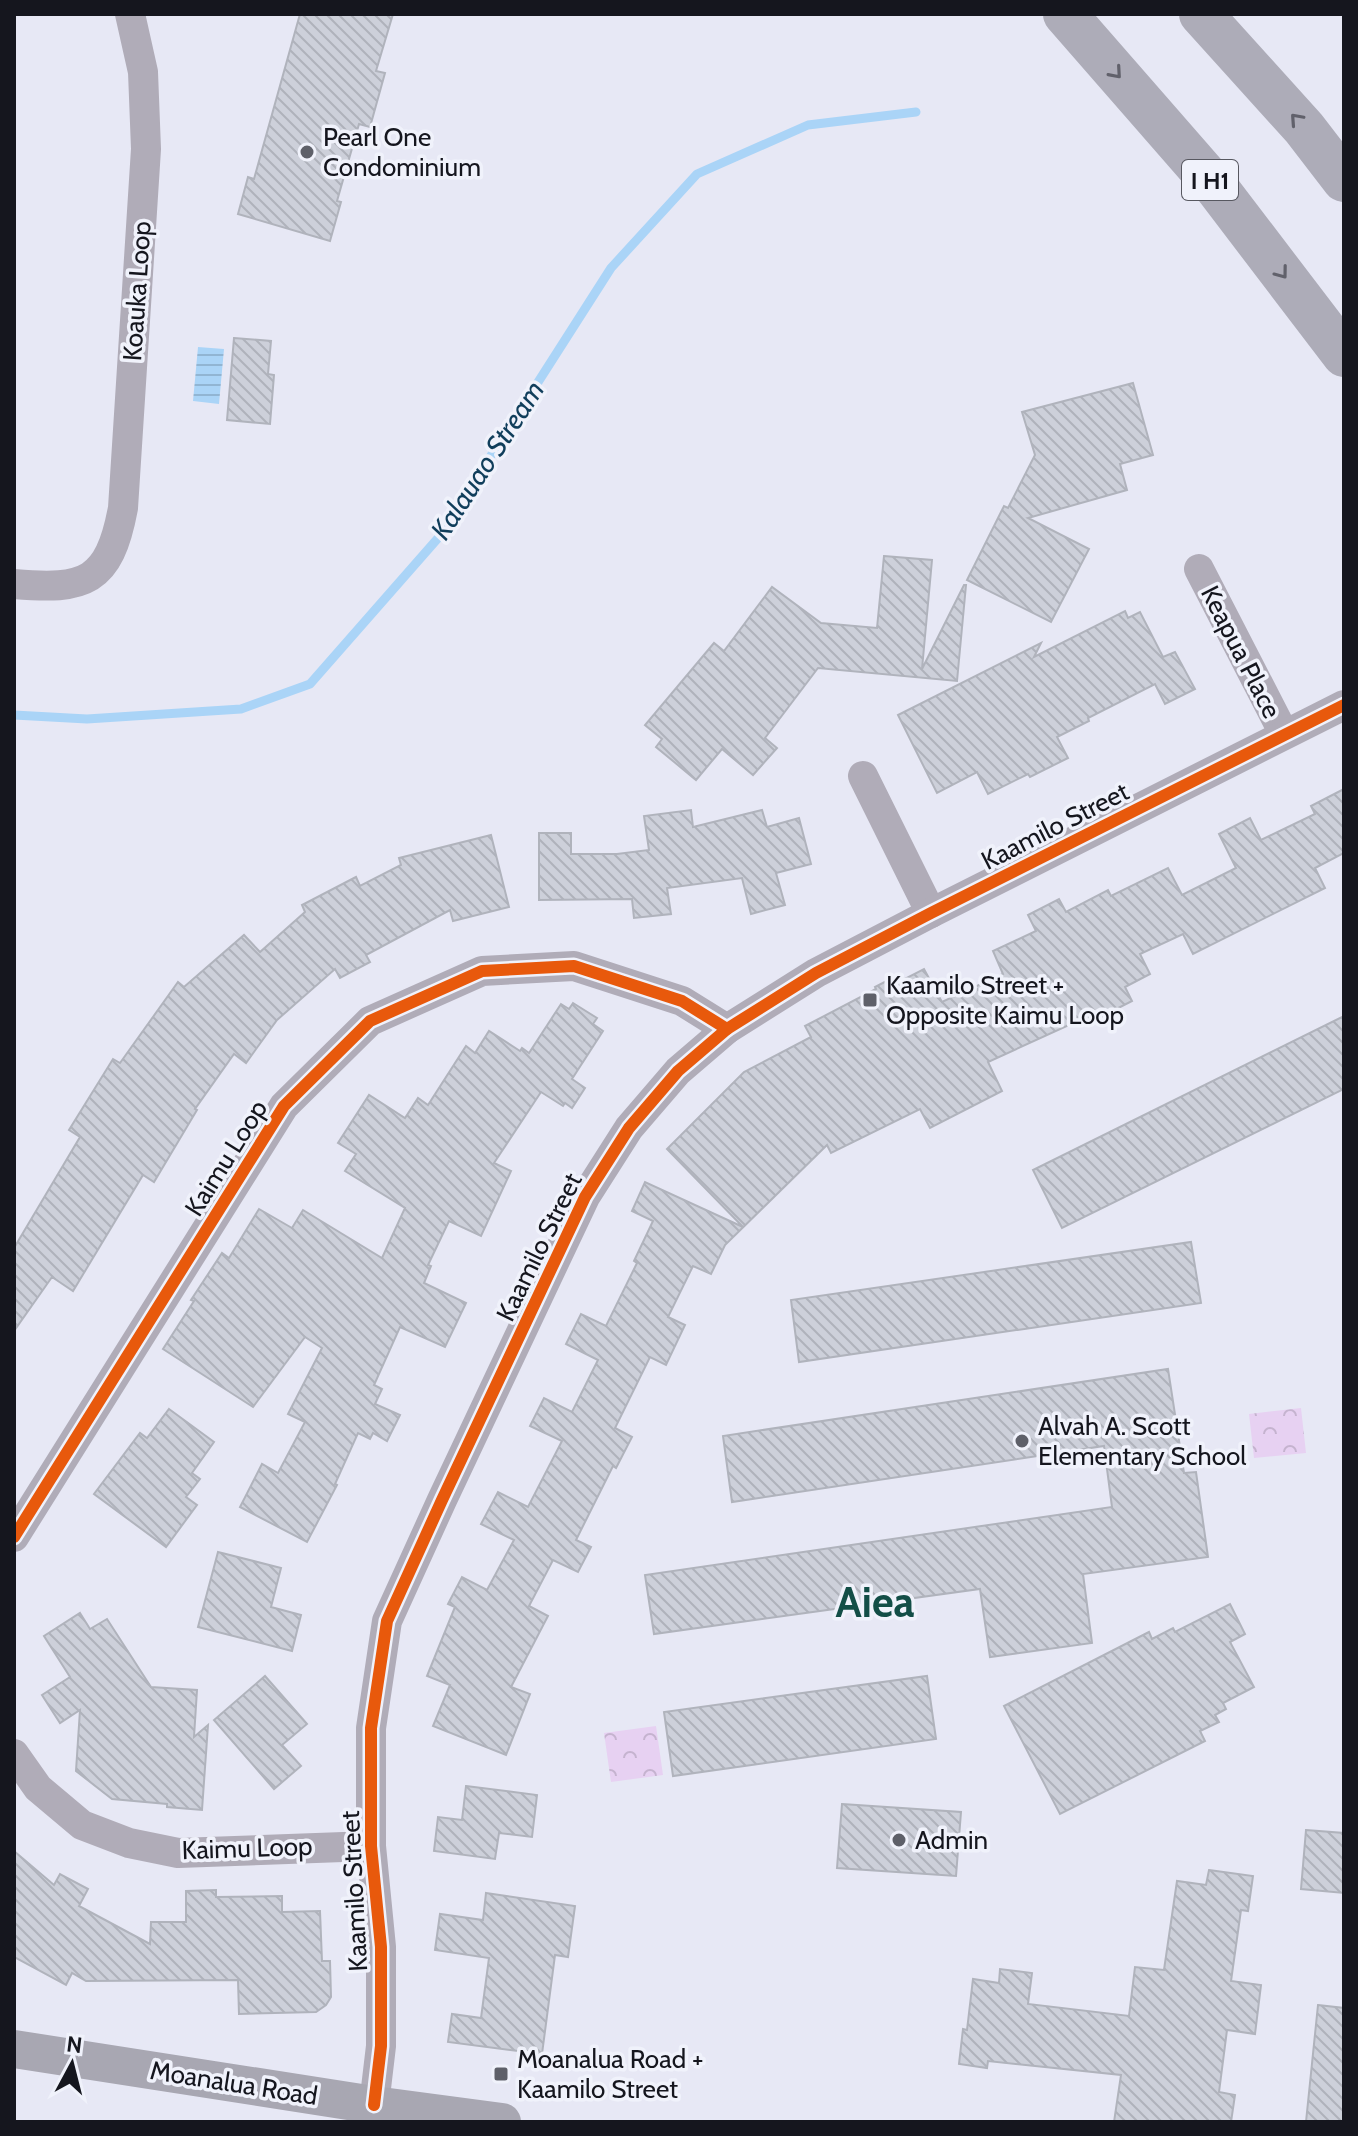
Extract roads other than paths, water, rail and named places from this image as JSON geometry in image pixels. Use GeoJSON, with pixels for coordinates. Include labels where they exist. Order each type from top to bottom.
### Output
{"type":"FeatureCollection","features":[{"type":"Feature","properties":{"kind":"highway","name":"I H1"},"geometry":{"type":"LineString","coordinates":[[1065,14],[1216,187],[1344,355]]}},
{"type":"Feature","properties":{"kind":"highway"},"geometry":{"type":"LineString","coordinates":[[1201,14],[1304,128],[1344,180]]}},
{"type":"Feature","properties":{"kind":"main road","name":"Moanalua Road"},"geometry":{"type":"LineString","coordinates":[[14,2049],[371,2114],[502,2122]]}},
{"type":"Feature","properties":{"kind":"street","name":"Koauka Loop"},"geometry":{"type":"LineString","coordinates":[[14,584],[44,586],[78,583],[104,566],[118,535],[123,508],[146,149],[143,72],[130,14]]}},
{"type":"Feature","properties":{"kind":"street","name":"Keapua Place"},"geometry":{"type":"LineString","coordinates":[[1199,569],[1284,734]]}},
{"type":"Feature","properties":{"kind":"street","name":"Kaamilo Street"},"geometry":{"type":"LineString","coordinates":[[371,2114],[381,2046],[381,1962],[371,1846],[371,1728],[387,1621],[585,1197],[629,1128],[678,1071],[727,1029],[816,973],[1344,705]]}},
{"type":"Feature","properties":{"kind":"street"},"geometry":{"type":"LineString","coordinates":[[863,776],[931,913]]}},
{"type":"Feature","properties":{"kind":"street","name":"Kaimu Loop"},"geometry":{"type":"LineString","coordinates":[[14,1537],[284,1106],[370,1021],[482,971],[574,966],[682,1001],[727,1029]]}},
{"type":"Feature","properties":{"kind":"street","name":"Kaimu Loop"},"geometry":{"type":"LineString","coordinates":[[14,1754],[38,1788],[82,1825],[129,1843],[178,1853],[371,1846]]}},
{"type":"Feature","properties":{"kind":"water"},"geometry":{"type":"Polygon","coordinates":[[[198,347],[224,349],[219,404],[193,401],[198,347]]]}},
{"type":"Feature","properties":{"kind":"waterway","name":"Kalauao Stream"},"geometry":{"type":"LineString","coordinates":[[14,715],[87,719],[241,709],[310,684],[439,537],[611,268],[697,174],[808,125],[916,112]]}},
{"type":"Feature","properties":{"kind":"place","name":"Pearl One Condominium"},"geometry":{"type":"Point","coordinates":[307,152]}},
{"type":"Feature","properties":{"kind":"place","name":"Kaamilo Street + Opposite Kaimu Loop"},"geometry":{"type":"Point","coordinates":[870,1000]}},
{"type":"Feature","properties":{"kind":"place","name":"Alvah A. Scott Elementary School"},"geometry":{"type":"Point","coordinates":[1022,1441]}},
{"type":"Feature","properties":{"kind":"place","name":"Admin"},"geometry":{"type":"Point","coordinates":[899,1840]}},
{"type":"Feature","properties":{"kind":"place","name":"Moanalua Road + Kaamilo Street"},"geometry":{"type":"Point","coordinates":[501,2074]}},
{"type":"Feature","properties":{"kind":"district","name":"Aiea"},"geometry":{"type":"Point","coordinates":[875,1602]}}]}
